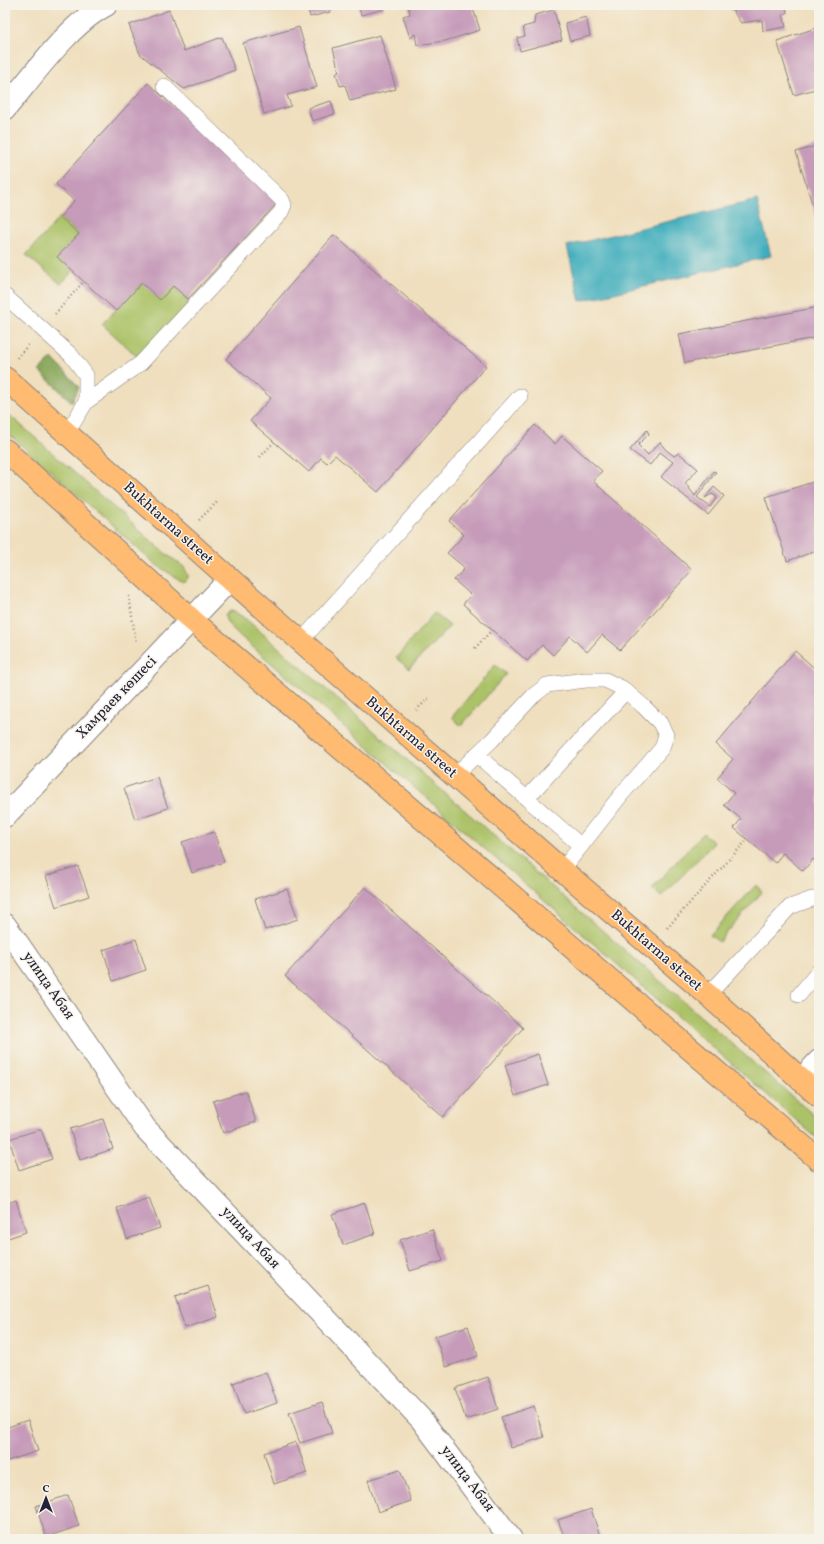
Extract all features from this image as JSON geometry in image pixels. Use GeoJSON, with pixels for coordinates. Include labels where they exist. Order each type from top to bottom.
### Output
{"type":"FeatureCollection","features":[{"type":"Feature","properties":{"kind":"main road","name":"Bukhtarma street"},"geometry":{"type":"LineString","coordinates":[[5,378],[230,579],[708,996],[819,1096]]}},
{"type":"Feature","properties":{"kind":"main road"},"geometry":{"type":"LineString","coordinates":[[5,450],[192,620],[819,1160]]}},
{"type":"Feature","properties":{"kind":"street"},"geometry":{"type":"LineString","coordinates":[[5,109],[67,35],[97,10],[106,5]]}},
{"type":"Feature","properties":{"kind":"street","name":"Хамраев көшесі"},"geometry":{"type":"LineString","coordinates":[[5,816],[230,579]]}},
{"type":"Feature","properties":{"kind":"street","name":"улица Абая"},"geometry":{"type":"LineString","coordinates":[[5,924],[145,1128],[421,1419],[512,1539]]}},
{"type":"Feature","properties":{"kind":"street"},"geometry":{"type":"LineString","coordinates":[[801,1080],[819,1061]]}},
{"type":"Feature","properties":{"kind":"lane"},"geometry":{"type":"LineString","coordinates":[[67,434],[86,402],[141,363],[281,212],[284,205],[282,200],[164,86]]}},
{"type":"Feature","properties":{"kind":"lane"},"geometry":{"type":"LineString","coordinates":[[5,296],[71,355],[86,375],[86,402]]}},
{"type":"Feature","properties":{"kind":"lane"},"geometry":{"type":"LineString","coordinates":[[301,641],[520,396]]}},
{"type":"Feature","properties":{"kind":"lane"},"geometry":{"type":"LineString","coordinates":[[454,776],[492,740],[533,696],[547,685],[586,680],[605,680],[626,691],[660,723],[666,735],[662,748],[621,795],[562,870]]}},
{"type":"Feature","properties":{"kind":"lane"},"geometry":{"type":"LineString","coordinates":[[527,798],[626,691]]}},
{"type":"Feature","properties":{"kind":"lane"},"geometry":{"type":"LineString","coordinates":[[476,755],[581,846]]}},
{"type":"Feature","properties":{"kind":"lane"},"geometry":{"type":"LineString","coordinates":[[708,996],[790,907],[812,899],[819,899]]}},
{"type":"Feature","properties":{"kind":"lane"},"geometry":{"type":"LineString","coordinates":[[799,995],[819,971]]}},
{"type":"Feature","properties":{"kind":"path"},"geometry":{"type":"LineString","coordinates":[[260,457],[274,442]]}},
{"type":"Feature","properties":{"kind":"path"},"geometry":{"type":"LineString","coordinates":[[194,524],[218,500]]}},
{"type":"Feature","properties":{"kind":"path"},"geometry":{"type":"LineString","coordinates":[[129,594],[141,673]]}},
{"type":"Feature","properties":{"kind":"path"},"geometry":{"type":"LineString","coordinates":[[475,648],[492,630]]}},
{"type":"Feature","properties":{"kind":"path"},"geometry":{"type":"LineString","coordinates":[[413,713],[428,698]]}},
{"type":"Feature","properties":{"kind":"path"},"geometry":{"type":"LineString","coordinates":[[662,933],[748,840]]}},
{"type":"Feature","properties":{"kind":"green space"},"geometry":{"type":"Polygon","coordinates":[[[60,217],[79,234],[58,257],[73,271],[61,284],[26,255],[60,217]]]}},
{"type":"Feature","properties":{"kind":"green space"},"geometry":{"type":"Polygon","coordinates":[[[142,283],[173,286],[188,299],[188,306],[140,359],[102,324],[142,283]]]}},
{"type":"Feature","properties":{"kind":"green space"},"geometry":{"type":"Polygon","coordinates":[[[52,358],[79,387],[72,402],[39,371],[52,358]]]}},
{"type":"Feature","properties":{"kind":"green space"},"geometry":{"type":"Polygon","coordinates":[[[5,411],[165,553],[184,567],[188,578],[183,582],[155,564],[5,431],[5,411]]]}},
{"type":"Feature","properties":{"kind":"green space"},"geometry":{"type":"Polygon","coordinates":[[[231,611],[247,620],[819,1120],[819,1140],[239,635],[226,620],[225,616],[231,611]]]}},
{"type":"Feature","properties":{"kind":"green space"},"geometry":{"type":"Polygon","coordinates":[[[434,613],[450,626],[409,669],[396,658],[434,613]]]}},
{"type":"Feature","properties":{"kind":"green space"},"geometry":{"type":"Polygon","coordinates":[[[495,665],[506,674],[461,726],[452,717],[495,665]]]}},
{"type":"Feature","properties":{"kind":"green space"},"geometry":{"type":"Polygon","coordinates":[[[703,833],[714,843],[661,897],[652,888],[703,833]]]}},
{"type":"Feature","properties":{"kind":"green space"},"geometry":{"type":"Polygon","coordinates":[[[756,885],[762,892],[719,942],[710,935],[756,885]]]}},
{"type":"Feature","properties":{"kind":"water"},"geometry":{"type":"Polygon","coordinates":[[[757,200],[771,256],[580,301],[567,246],[757,200]]]}},
{"type":"Feature","properties":{"kind":"building"},"geometry":{"type":"Polygon","coordinates":[[[307,5],[328,5],[330,12],[310,17],[307,5]]]}},
{"type":"Feature","properties":{"kind":"building"},"geometry":{"type":"Polygon","coordinates":[[[358,5],[383,5],[384,9],[361,15],[358,5]]]}},
{"type":"Feature","properties":{"kind":"building"},"geometry":{"type":"Polygon","coordinates":[[[408,5],[472,5],[480,30],[445,41],[417,45],[415,34],[410,38],[403,16],[410,14],[408,5]]]}},
{"type":"Feature","properties":{"kind":"building"},"geometry":{"type":"Polygon","coordinates":[[[725,5],[786,5],[787,13],[783,14],[786,27],[763,31],[762,20],[741,23],[733,11],[725,5]]]}},
{"type":"Feature","properties":{"kind":"building"},"geometry":{"type":"Polygon","coordinates":[[[169,10],[184,51],[222,37],[235,70],[184,89],[140,54],[129,25],[169,10]]]}},
{"type":"Feature","properties":{"kind":"building"},"geometry":{"type":"Polygon","coordinates":[[[554,10],[562,40],[520,51],[517,38],[525,36],[523,27],[534,24],[535,15],[554,10]]]}},
{"type":"Feature","properties":{"kind":"building"},"geometry":{"type":"Polygon","coordinates":[[[586,17],[590,36],[570,41],[565,23],[586,17]]]}},
{"type":"Feature","properties":{"kind":"building"},"geometry":{"type":"Polygon","coordinates":[[[299,27],[317,87],[287,95],[291,106],[264,114],[243,43],[299,27]]]}},
{"type":"Feature","properties":{"kind":"building"},"geometry":{"type":"Polygon","coordinates":[[[819,27],[819,88],[794,95],[777,41],[819,27]]]}},
{"type":"Feature","properties":{"kind":"building"},"geometry":{"type":"Polygon","coordinates":[[[380,35],[396,89],[350,101],[345,85],[340,86],[336,73],[339,72],[333,48],[380,35]]]}},
{"type":"Feature","properties":{"kind":"building"},"geometry":{"type":"Polygon","coordinates":[[[148,83],[278,202],[188,299],[173,286],[160,300],[142,283],[116,311],[57,257],[79,234],[60,217],[74,201],[56,184],[148,83]]]}},
{"type":"Feature","properties":{"kind":"building"},"geometry":{"type":"Polygon","coordinates":[[[331,101],[335,114],[312,121],[308,108],[331,101]]]}},
{"type":"Feature","properties":{"kind":"building"},"geometry":{"type":"Polygon","coordinates":[[[819,145],[819,226],[796,152],[819,145]]]}},
{"type":"Feature","properties":{"kind":"building"},"geometry":{"type":"Polygon","coordinates":[[[334,235],[486,366],[378,492],[335,455],[327,463],[321,458],[309,472],[250,421],[271,398],[226,359],[334,235]]]}},
{"type":"Feature","properties":{"kind":"building"},"geometry":{"type":"Polygon","coordinates":[[[819,307],[819,337],[685,363],[679,334],[819,307]]]}},
{"type":"Feature","properties":{"kind":"building"},"geometry":{"type":"Polygon","coordinates":[[[535,425],[555,444],[562,436],[602,471],[593,481],[692,570],[620,650],[602,635],[587,652],[570,636],[553,655],[542,645],[527,661],[463,604],[471,595],[454,580],[465,568],[447,553],[464,535],[449,521],[535,425]]]}},
{"type":"Feature","properties":{"kind":"building"},"geometry":{"type":"Polygon","coordinates":[[[647,430],[649,434],[638,445],[648,455],[660,442],[665,449],[674,456],[679,453],[698,469],[685,483],[695,496],[714,471],[716,472],[697,497],[710,507],[717,497],[712,494],[705,498],[714,487],[724,496],[708,515],[661,477],[673,462],[660,452],[650,465],[630,450],[647,430]]]}},
{"type":"Feature","properties":{"kind":"building"},"geometry":{"type":"Polygon","coordinates":[[[819,480],[819,550],[787,561],[766,497],[819,480]]]}},
{"type":"Feature","properties":{"kind":"building"},"geometry":{"type":"Polygon","coordinates":[[[795,651],[819,672],[819,864],[813,859],[803,871],[783,853],[775,863],[734,828],[741,819],[724,805],[734,793],[717,778],[733,759],[716,744],[795,651]]]}},
{"type":"Feature","properties":{"kind":"building"},"geometry":{"type":"Polygon","coordinates":[[[157,777],[168,808],[135,819],[124,788],[157,777]]]}},
{"type":"Feature","properties":{"kind":"building"},"geometry":{"type":"Polygon","coordinates":[[[214,832],[224,862],[192,873],[182,842],[214,832]]]}},
{"type":"Feature","properties":{"kind":"building"},"geometry":{"type":"Polygon","coordinates":[[[78,866],[89,896],[56,907],[46,876],[78,866]]]}},
{"type":"Feature","properties":{"kind":"building"},"geometry":{"type":"Polygon","coordinates":[[[365,887],[523,1028],[443,1117],[285,976],[365,887]]]}},
{"type":"Feature","properties":{"kind":"building"},"geometry":{"type":"Polygon","coordinates":[[[287,889],[298,919],[265,930],[255,899],[287,889]]]}},
{"type":"Feature","properties":{"kind":"building"},"geometry":{"type":"Polygon","coordinates":[[[136,939],[146,970],[113,981],[103,950],[136,939]]]}},
{"type":"Feature","properties":{"kind":"building"},"geometry":{"type":"Polygon","coordinates":[[[538,1054],[548,1085],[515,1096],[505,1065],[538,1054]]]}},
{"type":"Feature","properties":{"kind":"building"},"geometry":{"type":"Polygon","coordinates":[[[246,1091],[256,1122],[223,1133],[213,1101],[246,1091]]]}},
{"type":"Feature","properties":{"kind":"building"},"geometry":{"type":"Polygon","coordinates":[[[103,1119],[113,1149],[80,1160],[70,1129],[103,1119]]]}},
{"type":"Feature","properties":{"kind":"building"},"geometry":{"type":"Polygon","coordinates":[[[41,1129],[52,1159],[19,1170],[9,1139],[41,1129]]]}},
{"type":"Feature","properties":{"kind":"building"},"geometry":{"type":"Polygon","coordinates":[[[149,1197],[160,1228],[127,1239],[117,1208],[149,1197]]]}},
{"type":"Feature","properties":{"kind":"building"},"geometry":{"type":"Polygon","coordinates":[[[16,1200],[26,1232],[5,1239],[5,1204],[16,1200]]]}},
{"type":"Feature","properties":{"kind":"building"},"geometry":{"type":"Polygon","coordinates":[[[365,1203],[375,1234],[343,1245],[332,1214],[365,1203]]]}},
{"type":"Feature","properties":{"kind":"building"},"geometry":{"type":"Polygon","coordinates":[[[432,1229],[443,1261],[410,1271],[400,1240],[432,1229]]]}},
{"type":"Feature","properties":{"kind":"building"},"geometry":{"type":"Polygon","coordinates":[[[208,1286],[218,1317],[185,1328],[175,1297],[208,1286]]]}},
{"type":"Feature","properties":{"kind":"building"},"geometry":{"type":"Polygon","coordinates":[[[468,1326],[478,1356],[446,1367],[435,1336],[468,1326]]]}},
{"type":"Feature","properties":{"kind":"building"},"geometry":{"type":"Polygon","coordinates":[[[266,1372],[277,1403],[244,1414],[233,1383],[266,1372]]]}},
{"type":"Feature","properties":{"kind":"building"},"geometry":{"type":"Polygon","coordinates":[[[488,1377],[498,1409],[466,1420],[455,1388],[488,1377]]]}},
{"type":"Feature","properties":{"kind":"building"},"geometry":{"type":"Polygon","coordinates":[[[322,1402],[332,1433],[300,1443],[289,1413],[322,1402]]]}},
{"type":"Feature","properties":{"kind":"building"},"geometry":{"type":"Polygon","coordinates":[[[534,1406],[544,1437],[511,1448],[501,1417],[534,1406]]]}},
{"type":"Feature","properties":{"kind":"building"},"geometry":{"type":"Polygon","coordinates":[[[28,1420],[38,1451],[5,1462],[5,1428],[28,1420]]]}},
{"type":"Feature","properties":{"kind":"building"},"geometry":{"type":"Polygon","coordinates":[[[296,1442],[307,1473],[274,1484],[264,1453],[296,1442]]]}},
{"type":"Feature","properties":{"kind":"building"},"geometry":{"type":"Polygon","coordinates":[[[400,1470],[411,1501],[378,1512],[368,1480],[400,1470]]]}},
{"type":"Feature","properties":{"kind":"building"},"geometry":{"type":"Polygon","coordinates":[[[68,1495],[79,1526],[46,1537],[36,1506],[68,1495]]]}},
{"type":"Feature","properties":{"kind":"building"},"geometry":{"type":"Polygon","coordinates":[[[591,1509],[601,1539],[565,1539],[558,1520],[591,1509]]]}}]}
